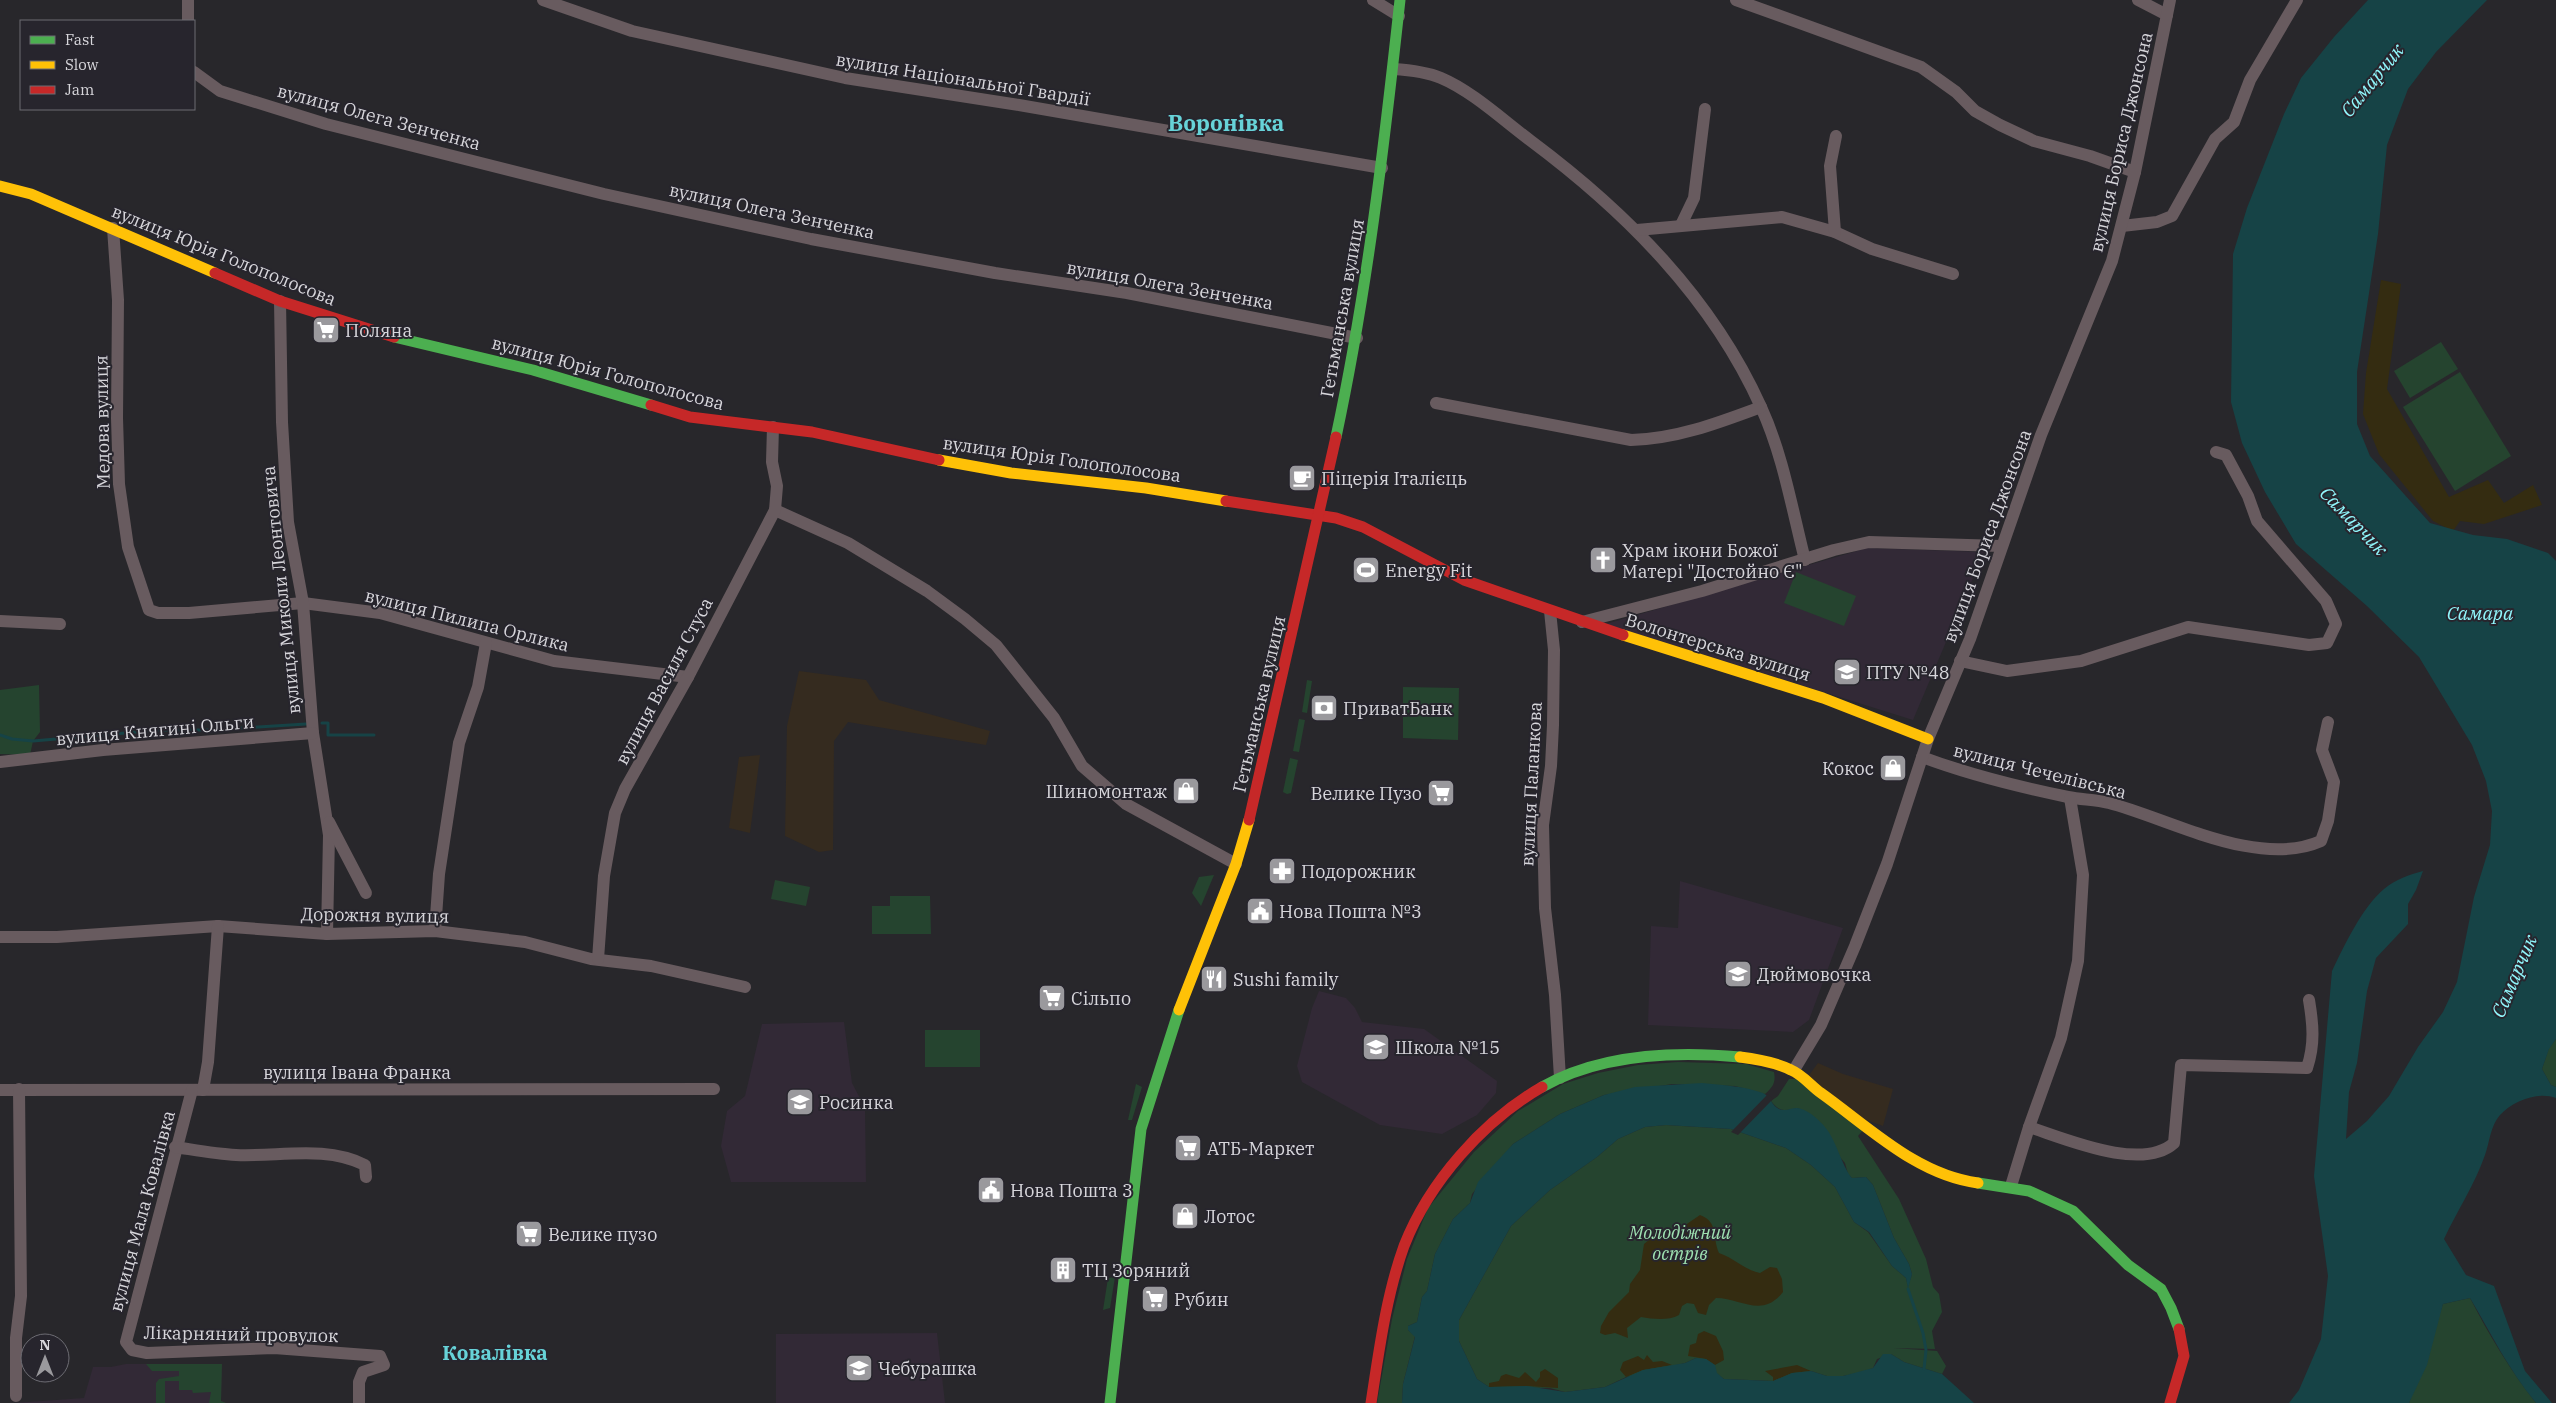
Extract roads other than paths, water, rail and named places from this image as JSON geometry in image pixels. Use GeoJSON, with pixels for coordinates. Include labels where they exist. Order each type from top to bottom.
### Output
{"type":"FeatureCollection","features":[{"type":"Feature","properties":{"kind":"main road","name":"Гетьманська вулиця"},"geometry":{"type":"LineString","coordinates":[[1110,1403],[1141,1129],[1170,1034],[1236,864],[1256,798],[1320,515],[1357,338],[1382,168],[1400,0]]}},
{"type":"Feature","properties":{"kind":"main road","name":"вулиця Юрія Голополосова"},"geometry":{"type":"LineString","coordinates":[[0,186],[31,194],[280,301],[395,338],[533,370],[690,417],[812,432],[962,465],[1011,473],[1146,488],[1320,515]]}},
{"type":"Feature","properties":{"kind":"main road","name":"Волонтерська вулиця"},"geometry":{"type":"LineString","coordinates":[[1320,515],[1363,527],[1464,580],[1581,622],[1823,698],[1928,739]]}},
{"type":"Feature","properties":{"kind":"main road"},"geometry":{"type":"LineString","coordinates":[[1372,1403],[1388,1312],[1401,1258],[1411,1231],[1424,1205],[1470,1148],[1514,1106],[1560,1078],[1597,1066],[1635,1058],[1684,1055],[1752,1059],[1794,1070],[1880,1137],[1945,1178],[2011,1186],[2032,1192],[2072,1211],[2126,1263],[2149,1277],[2165,1295],[2185,1354],[2170,1403]]}},
{"type":"Feature","properties":{"kind":"street"},"geometry":{"type":"LineString","coordinates":[[188,0],[188,20]]}},
{"type":"Feature","properties":{"kind":"street","name":"вулиця Національної Гвардії"},"geometry":{"type":"LineString","coordinates":[[543,0],[632,31],[845,78],[1382,168]]}},
{"type":"Feature","properties":{"kind":"street"},"geometry":{"type":"LineString","coordinates":[[1373,0],[1399,16]]}},
{"type":"Feature","properties":{"kind":"street"},"geometry":{"type":"LineString","coordinates":[[1736,0],[1921,67],[1956,92],[1975,111],[2000,125],[2034,141],[2090,156],[2135,172]]}},
{"type":"Feature","properties":{"kind":"street"},"geometry":{"type":"LineString","coordinates":[[2138,0],[2167,15]]}},
{"type":"Feature","properties":{"kind":"street","name":"вулиця Бориса Джонсона"},"geometry":{"type":"LineString","coordinates":[[1794,1070],[1821,1025],[1855,946],[1887,864],[1928,739],[1970,639],[2041,435],[2112,262],[2135,172],[2170,0]]}},
{"type":"Feature","properties":{"kind":"street"},"geometry":{"type":"LineString","coordinates":[[2122,226],[2156,222],[2172,216],[2215,139],[2234,122],[2250,80],[2297,0]]}},
{"type":"Feature","properties":{"kind":"street"},"geometry":{"type":"LineString","coordinates":[[1393,69],[1441,78],[1461,89],[1579,177],[1636,230],[1688,288],[1727,345],[1761,408],[1778,455],[1805,560]]}},
{"type":"Feature","properties":{"kind":"street","name":"вулиця Олега Зенченка"},"geometry":{"type":"LineString","coordinates":[[195,73],[220,91],[326,124],[604,194],[821,241],[995,273],[1127,293],[1357,338]]}},
{"type":"Feature","properties":{"kind":"street"},"geometry":{"type":"LineString","coordinates":[[1681,225],[1694,198],[1705,109]]}},
{"type":"Feature","properties":{"kind":"street"},"geometry":{"type":"LineString","coordinates":[[1835,232],[1830,166],[1836,136]]}},
{"type":"Feature","properties":{"kind":"street"},"geometry":{"type":"LineString","coordinates":[[1636,230],[1782,217],[1835,232],[1872,249],[1952,274]]}},
{"type":"Feature","properties":{"kind":"street","name":"Медова вулиця"},"geometry":{"type":"LineString","coordinates":[[113,228],[118,300],[116,418],[119,484],[128,547],[149,610]]}},
{"type":"Feature","properties":{"kind":"street","name":"вулиця Миколи Леонтовича"},"geometry":{"type":"LineString","coordinates":[[280,301],[282,422],[288,522],[303,603],[313,733],[329,835],[327,934]]}},
{"type":"Feature","properties":{"kind":"street"},"geometry":{"type":"LineString","coordinates":[[1436,403],[1631,440],[1655,440],[1679,435],[1761,408]]}},
{"type":"Feature","properties":{"kind":"street","name":"вулиця Василя Стуса"},"geometry":{"type":"LineString","coordinates":[[598,960],[604,876],[614,813],[625,789],[688,677],[775,510],[777,486],[772,462],[773,427]]}},
{"type":"Feature","properties":{"kind":"street"},"geometry":{"type":"LineString","coordinates":[[1960,661],[2007,671],[2081,661],[2188,627],[2309,645],[2327,643],[2336,624],[2326,601],[2257,522],[2248,496],[2226,455],[2216,452]]}},
{"type":"Feature","properties":{"kind":"street"},"geometry":{"type":"LineString","coordinates":[[775,510],[848,542],[927,591],[965,619],[996,645],[1054,718],[1082,766],[1126,804],[1236,864]]}},
{"type":"Feature","properties":{"kind":"street","name":"Волонтерська вулиця"},"geometry":{"type":"LineString","coordinates":[[1581,622],[1702,592],[1869,542],[2001,546]]}},
{"type":"Feature","properties":{"kind":"street","name":"вулиця Пилипа Орлика"},"geometry":{"type":"LineString","coordinates":[[149,610],[158,613],[189,613],[303,603],[380,614],[554,661],[688,677]]}},
{"type":"Feature","properties":{"kind":"street","name":"вулиця Паланкова"},"geometry":{"type":"LineString","coordinates":[[1550,611],[1554,650],[1553,725],[1551,766],[1543,825],[1544,898],[1555,995],[1560,1078]]}},
{"type":"Feature","properties":{"kind":"street"},"geometry":{"type":"LineString","coordinates":[[0,621],[60,624]]}},
{"type":"Feature","properties":{"kind":"street"},"geometry":{"type":"LineString","coordinates":[[435,931],[439,874],[459,743],[478,687],[486,643]]}},
{"type":"Feature","properties":{"kind":"street","name":"вулиця Чечелівська"},"geometry":{"type":"LineString","coordinates":[[1922,757],[1965,773],[2070,798],[2109,803],[2212,839],[2280,849],[2311,845],[2321,841],[2328,821],[2334,782],[2322,750],[2328,722]]}},
{"type":"Feature","properties":{"kind":"street","name":"вулиця Княгині Ольги"},"geometry":{"type":"LineString","coordinates":[[0,762],[103,750],[313,733]]}},
{"type":"Feature","properties":{"kind":"street"},"geometry":{"type":"LineString","coordinates":[[2011,1186],[2029,1127],[2062,1038],[2078,960],[2083,875],[2070,798]]}},
{"type":"Feature","properties":{"kind":"street","name":"вулиця Миколи Леонтовича"},"geometry":{"type":"LineString","coordinates":[[325,814],[366,892]]}},
{"type":"Feature","properties":{"kind":"street","name":"Дорожня вулиця"},"geometry":{"type":"LineString","coordinates":[[0,937],[57,937],[218,926],[327,934],[435,931],[525,942],[598,960],[651,966],[746,986]]}},
{"type":"Feature","properties":{"kind":"street","name":"вулиця Мала Ковалівка"},"geometry":{"type":"LineString","coordinates":[[126,1342],[175,1148],[208,1062],[218,926]]}},
{"type":"Feature","properties":{"kind":"street"},"geometry":{"type":"LineString","coordinates":[[2029,1127],[2096,1149],[2134,1154],[2150,1154],[2166,1150],[2174,1143],[2181,1065],[2307,1068],[2313,1052],[2313,1025],[2309,1000]]}},
{"type":"Feature","properties":{"kind":"street"},"geometry":{"type":"LineString","coordinates":[[16,1396],[16,1338],[22,1296],[18,1089]]}},
{"type":"Feature","properties":{"kind":"street","name":"вулиця Івана Франка"},"geometry":{"type":"LineString","coordinates":[[0,1090],[714,1089]]}},
{"type":"Feature","properties":{"kind":"street"},"geometry":{"type":"LineString","coordinates":[[175,1148],[237,1155],[317,1154],[352,1159],[365,1165],[366,1177]]}},
{"type":"Feature","properties":{"kind":"street","name":"Лікарняний провулок"},"geometry":{"type":"LineString","coordinates":[[126,1342],[132,1350],[147,1353],[274,1348],[380,1356],[384,1365],[363,1372],[359,1382],[359,1403]]}},
{"type":"Feature","properties":{"kind":"water","name":"Самара"},"geometry":{"type":"Polygon","coordinates":[[[2368,0],[2487,0],[2436,52],[2408,89],[2387,145],[2378,234],[2357,372],[2357,424],[2370,456],[2430,523],[2473,535],[2507,539],[2548,553],[2556,561],[2556,1039],[2549,1049],[2542,1069],[2551,1085],[2556,1087],[2556,1098],[2541,1096],[2526,1099],[2512,1105],[2500,1115],[2492,1129],[2485,1155],[2476,1176],[2444,1239],[2466,1275],[2494,1286],[2525,1371],[2552,1403],[2536,1403],[2509,1365],[2470,1298],[2443,1304],[2427,1365],[2409,1403],[2289,1403],[2299,1390],[2321,1339],[2328,1276],[2314,1176],[2332,971],[2361,916],[2376,896],[2393,883],[2423,871],[2408,904],[2408,924],[2376,958],[2367,991],[2357,1063],[2349,1092],[2346,1139],[2367,1121],[2389,1096],[2418,1047],[2443,1012],[2457,982],[2474,897],[2490,845],[2492,811],[2486,781],[2472,745],[2419,657],[2367,606],[2296,544],[2265,492],[2242,443],[2231,402],[2233,254],[2247,208],[2284,114],[2301,78],[2334,37],[2368,0]]]}},
{"type":"Feature","properties":{"kind":"water"},"geometry":{"type":"Polygon","coordinates":[[[1702,1083],[1733,1086],[1763,1093],[1779,1109],[1801,1109],[1810,1113],[1825,1127],[1852,1178],[1866,1177],[1873,1185],[1894,1238],[1909,1264],[1912,1274],[1908,1289],[1906,1278],[1892,1266],[1869,1232],[1854,1222],[1835,1187],[1811,1165],[1786,1148],[1731,1129],[1666,1125],[1645,1127],[1618,1139],[1597,1157],[1550,1190],[1511,1226],[1459,1320],[1459,1341],[1477,1379],[1489,1387],[1527,1386],[1565,1392],[1605,1387],[1643,1370],[1685,1363],[1696,1358],[1706,1359],[1715,1365],[1717,1373],[1724,1379],[1773,1381],[1792,1373],[1811,1371],[1827,1376],[1843,1376],[1873,1368],[1883,1354],[1891,1354],[1904,1362],[1942,1374],[1974,1403],[1402,1403],[1403,1384],[1415,1337],[1408,1330],[1408,1326],[1417,1322],[1422,1297],[1427,1291],[1435,1254],[1453,1219],[1470,1203],[1478,1182],[1513,1144],[1560,1114],[1604,1095],[1635,1087],[1702,1083]]]}},
{"type":"Feature","properties":{"kind":"waterway"},"geometry":{"type":"LineString","coordinates":[[322,723],[328,723],[328,735],[374,735]]}},
{"type":"Feature","properties":{"kind":"waterway"},"geometry":{"type":"LineString","coordinates":[[0,735],[12,739],[33,741],[160,730],[213,730],[306,724]]}},
{"type":"Feature","properties":{"kind":"waterway"},"geometry":{"type":"LineString","coordinates":[[1908,1289],[1923,1333],[1926,1350],[1924,1369]]}},
{"type":"Feature","properties":{"kind":"place","name":"Поляна"},"geometry":{"type":"Point","coordinates":[326,330]}},
{"type":"Feature","properties":{"kind":"place","name":"Піцерія Італієць"},"geometry":{"type":"Point","coordinates":[1302,478]}},
{"type":"Feature","properties":{"kind":"place","name":"Храм ікони Божої Матері \"Достойно Є\""},"geometry":{"type":"Point","coordinates":[1603,560]}},
{"type":"Feature","properties":{"kind":"place","name":"Energy Fit"},"geometry":{"type":"Point","coordinates":[1366,570]}},
{"type":"Feature","properties":{"kind":"place","name":"ПТУ №48"},"geometry":{"type":"Point","coordinates":[1847,672]}},
{"type":"Feature","properties":{"kind":"place","name":"ПриватБанк"},"geometry":{"type":"Point","coordinates":[1324,708]}},
{"type":"Feature","properties":{"kind":"place","name":"Кокос"},"geometry":{"type":"Point","coordinates":[1893,768]}},
{"type":"Feature","properties":{"kind":"place","name":"Шиномонтаж"},"geometry":{"type":"Point","coordinates":[1186,791]}},
{"type":"Feature","properties":{"kind":"place","name":"Велике Пузо"},"geometry":{"type":"Point","coordinates":[1441,793]}},
{"type":"Feature","properties":{"kind":"place","name":"Подорожник"},"geometry":{"type":"Point","coordinates":[1282,871]}},
{"type":"Feature","properties":{"kind":"place","name":"Нова Пошта №3"},"geometry":{"type":"Point","coordinates":[1260,911]}},
{"type":"Feature","properties":{"kind":"place","name":"Дюймовочка"},"geometry":{"type":"Point","coordinates":[1738,974]}},
{"type":"Feature","properties":{"kind":"place","name":"Sushi family"},"geometry":{"type":"Point","coordinates":[1214,979]}},
{"type":"Feature","properties":{"kind":"place","name":"Сільпо"},"geometry":{"type":"Point","coordinates":[1052,998]}},
{"type":"Feature","properties":{"kind":"place","name":"Школа №15"},"geometry":{"type":"Point","coordinates":[1376,1047]}},
{"type":"Feature","properties":{"kind":"place","name":"Росинка"},"geometry":{"type":"Point","coordinates":[800,1102]}},
{"type":"Feature","properties":{"kind":"place","name":"АТБ-Маркет"},"geometry":{"type":"Point","coordinates":[1188,1148]}},
{"type":"Feature","properties":{"kind":"place","name":"Нова Пошта 3"},"geometry":{"type":"Point","coordinates":[991,1190]}},
{"type":"Feature","properties":{"kind":"place","name":"Лотос"},"geometry":{"type":"Point","coordinates":[1185,1216]}},
{"type":"Feature","properties":{"kind":"place","name":"Велике пузо"},"geometry":{"type":"Point","coordinates":[529,1234]}},
{"type":"Feature","properties":{"kind":"place","name":"ТЦ Зоряний"},"geometry":{"type":"Point","coordinates":[1063,1270]}},
{"type":"Feature","properties":{"kind":"place","name":"Рубин"},"geometry":{"type":"Point","coordinates":[1155,1299]}},
{"type":"Feature","properties":{"kind":"place","name":"Чебурашка"},"geometry":{"type":"Point","coordinates":[859,1368]}},
{"type":"Feature","properties":{"kind":"district","name":"Воронівка"},"geometry":{"type":"Point","coordinates":[1226,122]}},
{"type":"Feature","properties":{"kind":"district","name":"Ковалівка"},"geometry":{"type":"Point","coordinates":[495,1352]}},
{"type":"Feature","properties":{"kind":"water label","name":"Самарчик"},"geometry":{"type":"Point","coordinates":[2372,80]}},
{"type":"Feature","properties":{"kind":"water label","name":"Самарчик"},"geometry":{"type":"Point","coordinates":[2354,521]}},
{"type":"Feature","properties":{"kind":"water label","name":"Самарчик"},"geometry":{"type":"Point","coordinates":[2514,976]}},
{"type":"Feature","properties":{"kind":"park label","name":"Молодіжний острів"},"geometry":{"type":"Point","coordinates":[1680,1242]}}]}
